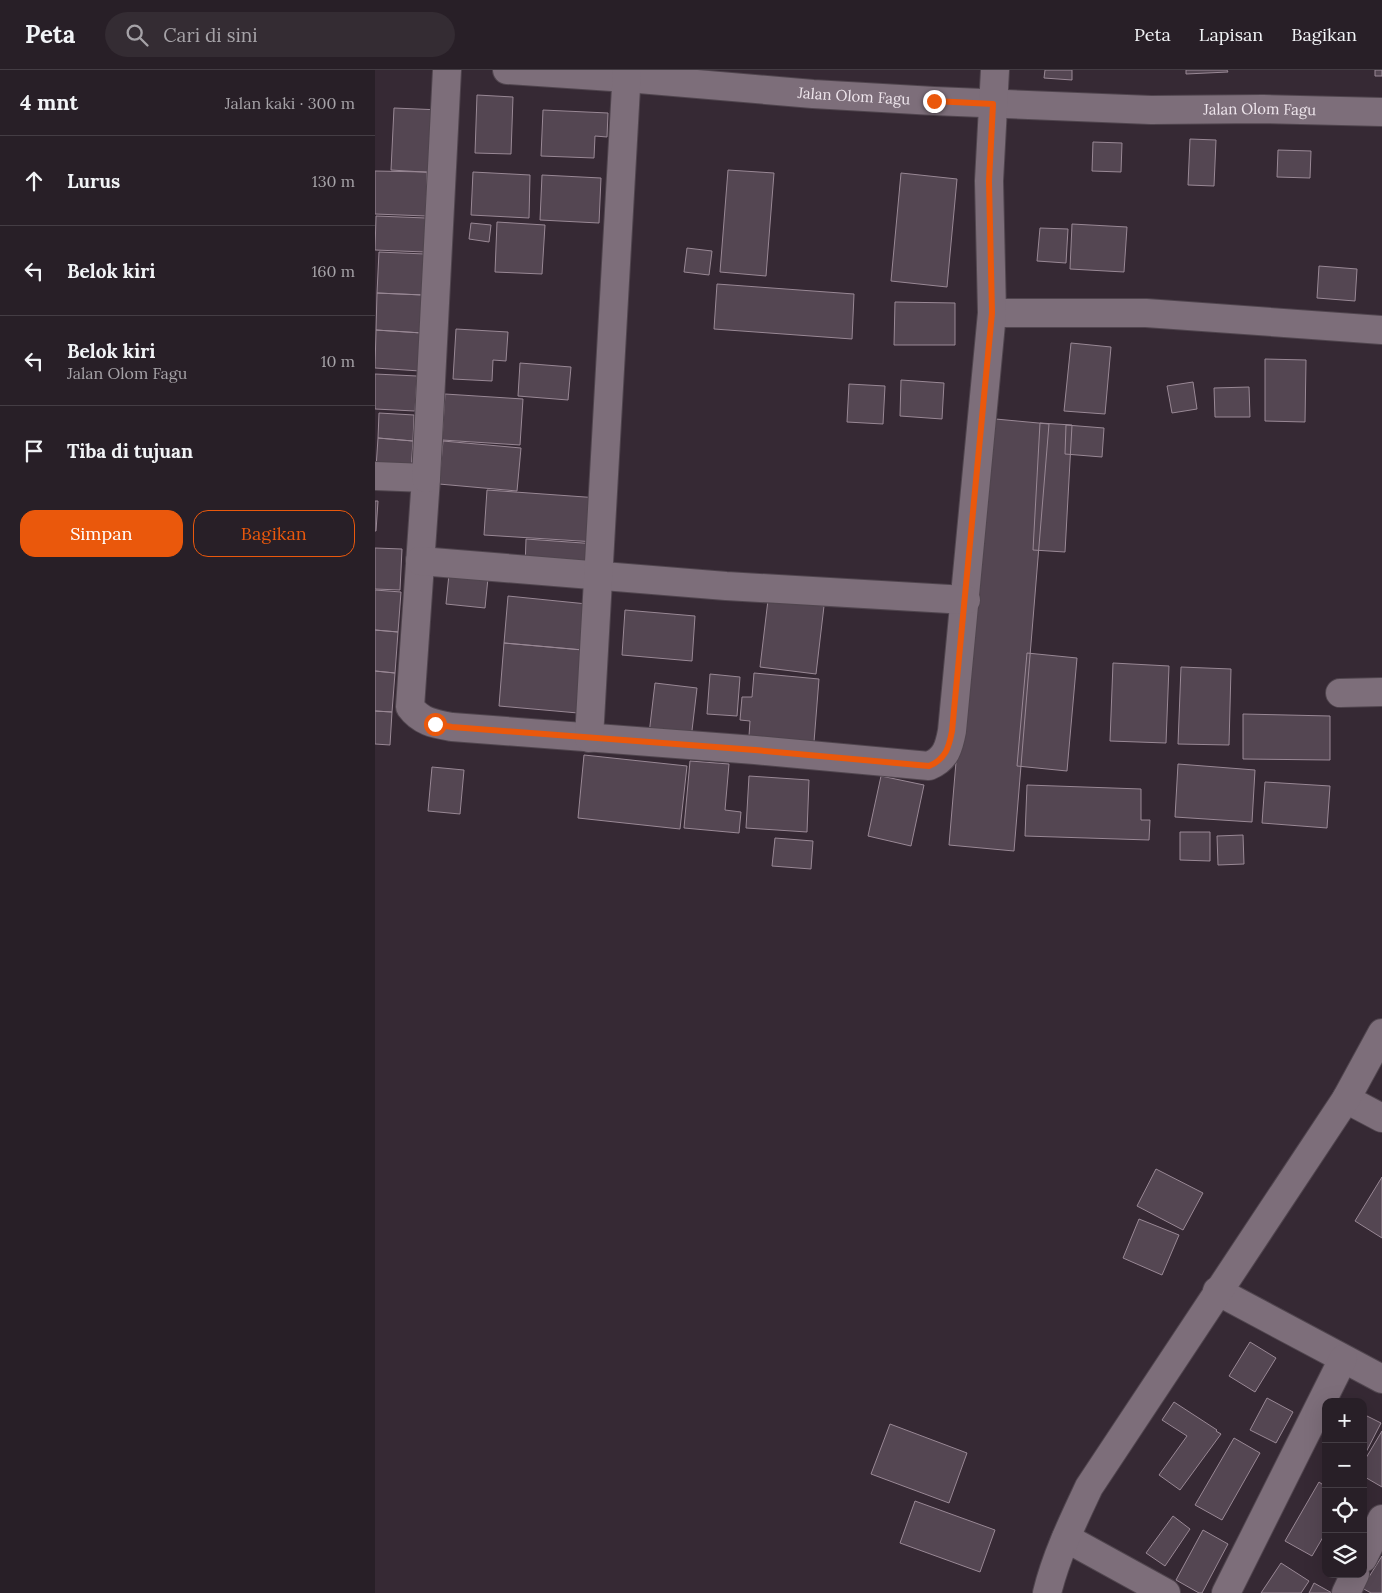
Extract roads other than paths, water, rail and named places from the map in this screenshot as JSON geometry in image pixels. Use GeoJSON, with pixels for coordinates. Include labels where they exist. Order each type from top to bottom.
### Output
{"type":"FeatureCollection","features":[{"type":"Feature","properties":{"kind":"street"},"geometry":{"type":"LineString","coordinates":[[447,70],[426,478],[410,707],[426,721],[452,727],[755,750],[929,766],[943,757],[949,748],[966,600],[992,313],[989,181],[995,70]]}},
{"type":"Feature","properties":{"kind":"street","name":"Jalan Olom Fagu"},"geometry":{"type":"LineString","coordinates":[[507,70],[627,74],[813,94],[993,104],[1151,110],[1263,109],[1382,112]]}},
{"type":"Feature","properties":{"kind":"street"},"geometry":{"type":"LineString","coordinates":[[589,738],[627,74]]}},
{"type":"Feature","properties":{"kind":"street"},"geometry":{"type":"LineString","coordinates":[[992,313],[1146,314],[1382,330]]}},
{"type":"Feature","properties":{"kind":"street"},"geometry":{"type":"LineString","coordinates":[[375,476],[426,478]]}},
{"type":"Feature","properties":{"kind":"street"},"geometry":{"type":"LineString","coordinates":[[420,561],[599,577],[840,594],[966,600]]}},
{"type":"Feature","properties":{"kind":"street"},"geometry":{"type":"LineString","coordinates":[[1340,693],[1382,692]]}},
{"type":"Feature","properties":{"kind":"street"},"geometry":{"type":"LineString","coordinates":[[1047,1593],[1066,1538],[1089,1487],[1217,1291],[1346,1099],[1382,1033]]}},
{"type":"Feature","properties":{"kind":"street"},"geometry":{"type":"LineString","coordinates":[[1346,1099],[1382,1118]]}},
{"type":"Feature","properties":{"kind":"street"},"geometry":{"type":"LineString","coordinates":[[1217,1291],[1382,1379]]}},
{"type":"Feature","properties":{"kind":"street"},"geometry":{"type":"LineString","coordinates":[[1226,1593],[1343,1359]]}},
{"type":"Feature","properties":{"kind":"street"},"geometry":{"type":"LineString","coordinates":[[1367,1550],[1382,1519]]}},
{"type":"Feature","properties":{"kind":"street"},"geometry":{"type":"LineString","coordinates":[[1066,1538],[1166,1593]]}},
{"type":"Feature","properties":{"kind":"street"},"geometry":{"type":"LineString","coordinates":[[1346,1593],[1353,1578]]}}]}
